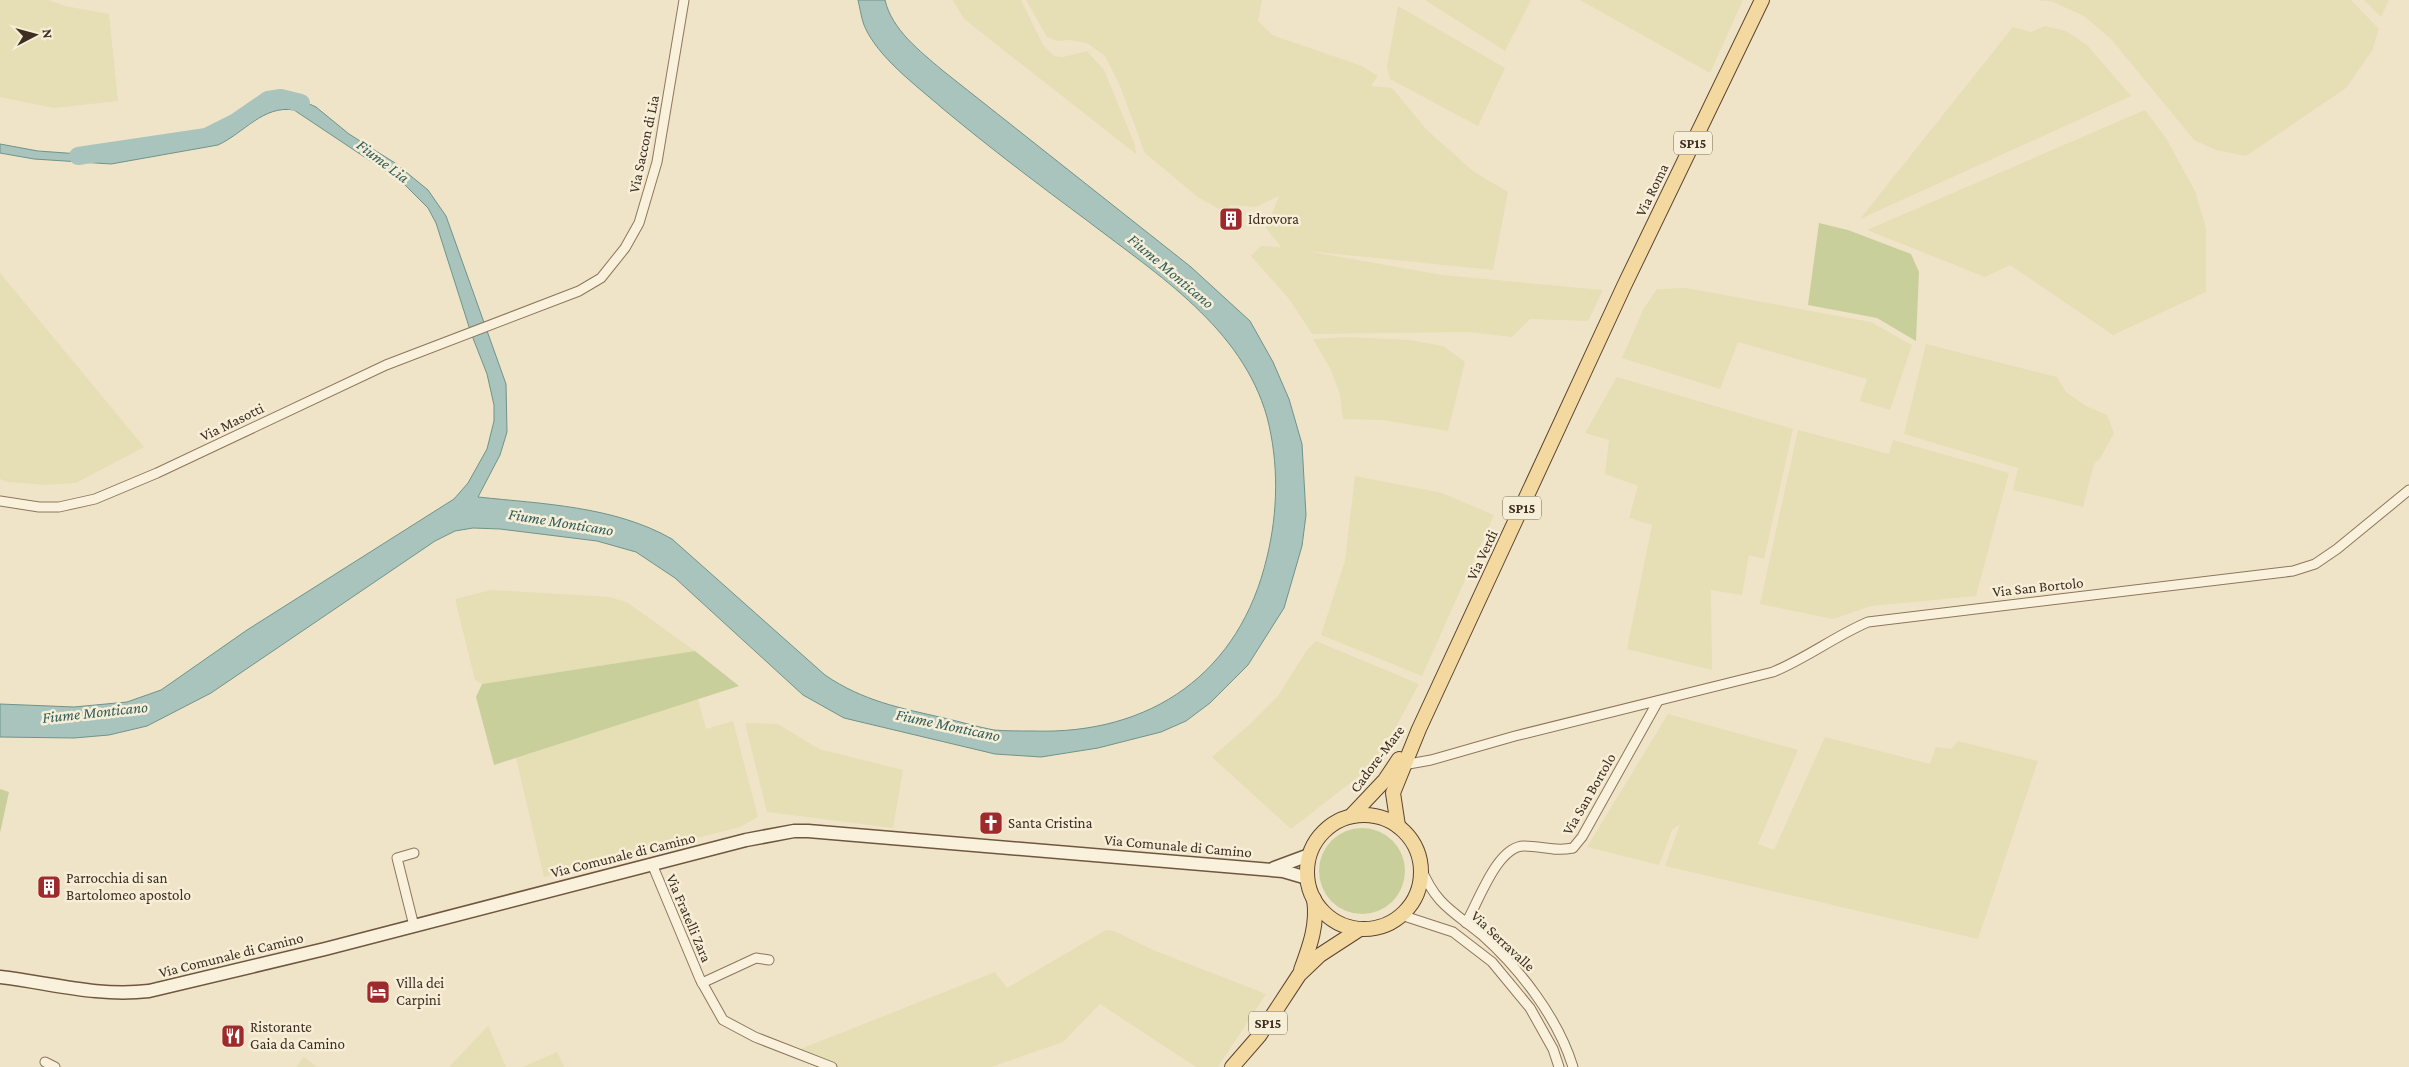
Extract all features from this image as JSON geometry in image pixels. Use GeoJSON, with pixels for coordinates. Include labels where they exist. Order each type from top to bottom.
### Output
{"type":"FeatureCollection","features":[{"type":"Feature","properties":{"kind":"main road","name":"Via Roma"},"geometry":{"type":"LineString","coordinates":[[1624,286],[1762,0]]}},
{"type":"Feature","properties":{"kind":"main road","name":"Via Verdi"},"geometry":{"type":"LineString","coordinates":[[1419,729],[1624,286]]}},
{"type":"Feature","properties":{"kind":"main road","name":"Cadore-Mare"},"geometry":{"type":"LineString","coordinates":[[1398,826],[1393,793],[1419,729]]}},
{"type":"Feature","properties":{"kind":"main road","name":"Cadore-Mare"},"geometry":{"type":"LineString","coordinates":[[1351,816],[1384,780],[1419,729]]}},
{"type":"Feature","properties":{"kind":"main road","name":"SP15"},"geometry":{"type":"LineString","coordinates":[[1299,975],[1315,926],[1316,913],[1307,878],[1310,855],[1316,842],[1325,830],[1337,821],[1351,816],[1367,815],[1383,818],[1398,826],[1409,837],[1417,852],[1421,868],[1419,886],[1412,902],[1401,915],[1389,923],[1375,928],[1360,929],[1341,924],[1325,913],[1313,898]]}},
{"type":"Feature","properties":{"kind":"main road","name":"SP15"},"geometry":{"type":"LineString","coordinates":[[1232,1067],[1259,1036],[1299,975],[1320,955],[1360,929]]}},
{"type":"Feature","properties":{"kind":"street","name":"Via Saccon di Lia"},"geometry":{"type":"LineString","coordinates":[[471,333],[579,291],[601,278],[625,248],[639,223],[657,162],[684,0]]}},
{"type":"Feature","properties":{"kind":"street","name":"Via Masotti"},"geometry":{"type":"LineString","coordinates":[[0,501],[39,507],[59,507],[95,499],[157,473],[343,384],[471,333]]}},
{"type":"Feature","properties":{"kind":"street","name":"Via San Bortolo"},"geometry":{"type":"LineString","coordinates":[[1404,765],[1772,672],[1809,655],[1846,632],[1868,622],[2293,571],[2315,564],[2337,549],[2409,490]]}},
{"type":"Feature","properties":{"kind":"street","name":"Via San Bortolo"},"geometry":{"type":"LineString","coordinates":[[1466,924],[1496,865],[1510,851],[1521,846],[1552,851],[1573,848],[1582,837],[1658,701]]}},
{"type":"Feature","properties":{"kind":"street","name":"Via Comunale di Camino"},"geometry":{"type":"LineString","coordinates":[[0,977],[100,994],[149,991],[414,926],[746,840],[808,831],[1265,870],[1294,873],[1307,878]]}},
{"type":"Feature","properties":{"kind":"street"},"geometry":{"type":"LineString","coordinates":[[414,853],[397,858],[414,926]]}},
{"type":"Feature","properties":{"kind":"street","name":"Via Comunale di Camino"},"geometry":{"type":"LineString","coordinates":[[1265,870],[1281,867],[1310,855]]}},
{"type":"Feature","properties":{"kind":"street","name":"Via Fratelli Zara"},"geometry":{"type":"LineString","coordinates":[[652,864],[702,983],[723,1020],[755,1037],[832,1067]]}},
{"type":"Feature","properties":{"kind":"street","name":"Via Serravalle"},"geometry":{"type":"LineString","coordinates":[[1421,868],[1429,888],[1452,913],[1482,936],[1524,978],[1561,1039],[1573,1067]]}},
{"type":"Feature","properties":{"kind":"street","name":"Via Serravalle"},"geometry":{"type":"LineString","coordinates":[[1401,915],[1453,932],[1492,962],[1530,1008],[1553,1050],[1559,1067]]}},
{"type":"Feature","properties":{"kind":"street","name":"Via Fratelli Zara"},"geometry":{"type":"LineString","coordinates":[[702,983],[756,958],[769,960]]}},
{"type":"Feature","properties":{"kind":"street"},"geometry":{"type":"LineString","coordinates":[[45,1062],[55,1067]]}},
{"type":"Feature","properties":{"kind":"shaded area"},"geometry":{"type":"Polygon","coordinates":[[[0,0],[48,0],[65,6],[109,14],[118,101],[54,108],[0,97],[0,0]]]}},
{"type":"Feature","properties":{"kind":"shaded area"},"geometry":{"type":"Polygon","coordinates":[[[953,0],[1021,0],[1043,45],[1054,56],[1063,57],[1087,51],[1104,70],[1135,145],[1136,154],[964,19],[953,0]]]}},
{"type":"Feature","properties":{"kind":"shaded area"},"geometry":{"type":"Polygon","coordinates":[[[1026,0],[1262,0],[1258,21],[1272,35],[1362,66],[1378,76],[1371,86],[1392,88],[1427,130],[1474,172],[1508,192],[1493,270],[1307,251],[1442,275],[1603,290],[1588,321],[1530,319],[1512,337],[1467,332],[1312,334],[1290,300],[1251,256],[1261,246],[1281,247],[1266,228],[1279,196],[1256,207],[1231,205],[1223,211],[1199,198],[1145,153],[1120,86],[1105,56],[1087,43],[1070,40],[1058,41],[1047,37],[1026,0]]]}},
{"type":"Feature","properties":{"kind":"shaded area"},"geometry":{"type":"Polygon","coordinates":[[[1425,0],[1531,0],[1505,51],[1425,0]]]}},
{"type":"Feature","properties":{"kind":"shaded area"},"geometry":{"type":"Polygon","coordinates":[[[1580,0],[1743,0],[1710,73],[1580,0]]]}},
{"type":"Feature","properties":{"kind":"shaded area"},"geometry":{"type":"Polygon","coordinates":[[[2034,0],[2351,0],[2379,29],[2372,51],[2346,88],[2246,156],[2216,150],[2194,140],[2112,40],[2084,16],[2051,1],[2034,0]]]}},
{"type":"Feature","properties":{"kind":"shaded area"},"geometry":{"type":"Polygon","coordinates":[[[2364,0],[2389,0],[2381,17],[2364,0]]]}},
{"type":"Feature","properties":{"kind":"shaded area"},"geometry":{"type":"Polygon","coordinates":[[[1398,6],[1505,68],[1478,126],[1390,79],[1387,67],[1398,6]]]}},
{"type":"Feature","properties":{"kind":"shaded area"},"geometry":{"type":"Polygon","coordinates":[[[2045,26],[2066,31],[2088,46],[2131,96],[1860,219],[2013,27],[2031,32],[2045,26]]]}},
{"type":"Feature","properties":{"kind":"shaded area"},"geometry":{"type":"Polygon","coordinates":[[[2145,110],[2166,138],[2195,191],[2206,228],[2206,292],[2113,335],[2010,265],[1985,277],[1867,230],[2145,110]]]}},
{"type":"Feature","properties":{"kind":"shaded area"},"geometry":{"type":"Polygon","coordinates":[[[0,273],[144,447],[76,483],[45,485],[8,482],[0,479],[0,273]]]}},
{"type":"Feature","properties":{"kind":"shaded area"},"geometry":{"type":"Polygon","coordinates":[[[1686,288],[1871,322],[1912,345],[1890,410],[1860,401],[1867,379],[1738,342],[1720,389],[1622,358],[1644,308],[1657,289],[1686,288]]]}},
{"type":"Feature","properties":{"kind":"shaded area"},"geometry":{"type":"Polygon","coordinates":[[[1348,337],[1410,340],[1443,346],[1465,362],[1448,431],[1382,420],[1343,419],[1340,395],[1331,370],[1313,339],[1348,337]]]}},
{"type":"Feature","properties":{"kind":"shaded area"},"geometry":{"type":"Polygon","coordinates":[[[1926,344],[2057,377],[2066,392],[2086,406],[2107,415],[2114,433],[2100,459],[2094,464],[2083,507],[2013,490],[2018,468],[1904,434],[1926,344]]]}},
{"type":"Feature","properties":{"kind":"shaded area"},"geometry":{"type":"Polygon","coordinates":[[[1617,377],[1793,429],[1764,559],[1749,555],[1742,595],[1711,590],[1712,670],[1627,649],[1652,525],[1629,518],[1638,486],[1605,474],[1609,440],[1585,433],[1617,377]]]}},
{"type":"Feature","properties":{"kind":"shaded area"},"geometry":{"type":"Polygon","coordinates":[[[1798,430],[1889,454],[1893,440],[2009,473],[1976,596],[1871,606],[1833,619],[1760,604],[1798,430]]]}},
{"type":"Feature","properties":{"kind":"shaded area"},"geometry":{"type":"Polygon","coordinates":[[[1355,476],[1442,493],[1494,515],[1422,676],[1321,635],[1345,561],[1355,476]]]}},
{"type":"Feature","properties":{"kind":"shaded area"},"geometry":{"type":"Polygon","coordinates":[[[491,590],[610,597],[628,603],[695,651],[482,684],[475,680],[455,599],[491,590]]]}},
{"type":"Feature","properties":{"kind":"shaded area"},"geometry":{"type":"Polygon","coordinates":[[[1316,641],[1419,684],[1377,762],[1291,829],[1212,757],[1249,725],[1278,696],[1307,650],[1316,641]]]}},
{"type":"Feature","properties":{"kind":"shaded area"},"geometry":{"type":"Polygon","coordinates":[[[698,699],[706,729],[733,721],[758,817],[740,827],[544,877],[516,758],[698,699]]]}},
{"type":"Feature","properties":{"kind":"shaded area"},"geometry":{"type":"Polygon","coordinates":[[[1668,714],[1798,750],[1758,844],[1774,850],[1825,737],[1930,764],[1936,747],[1951,749],[1958,741],[2038,761],[1978,939],[1665,866],[1680,824],[1672,830],[1659,865],[1587,847],[1668,714]]]}},
{"type":"Feature","properties":{"kind":"shaded area"},"geometry":{"type":"Polygon","coordinates":[[[745,723],[778,724],[819,749],[903,770],[893,828],[767,812],[745,723]]]}},
{"type":"Feature","properties":{"kind":"shaded area"},"geometry":{"type":"Polygon","coordinates":[[[1106,930],[1114,931],[1153,950],[1266,994],[1218,1067],[1196,1067],[1100,1004],[1063,1042],[991,1067],[831,1067],[793,1052],[995,972],[1007,988],[1106,930]]]}},
{"type":"Feature","properties":{"kind":"shaded area"},"geometry":{"type":"Polygon","coordinates":[[[488,1026],[506,1067],[449,1067],[488,1026]]]}},
{"type":"Feature","properties":{"kind":"shaded area"},"geometry":{"type":"Polygon","coordinates":[[[557,1052],[564,1067],[523,1067],[557,1052]]]}},
{"type":"Feature","properties":{"kind":"shaded area"},"geometry":{"type":"Polygon","coordinates":[[[304,1057],[317,1067],[296,1067],[304,1057]]]}},
{"type":"Feature","properties":{"kind":"green space"},"geometry":{"type":"Polygon","coordinates":[[[1819,223],[1848,230],[1911,254],[1919,272],[1916,341],[1877,318],[1808,305],[1819,223]]]}},
{"type":"Feature","properties":{"kind":"green space"},"geometry":{"type":"Polygon","coordinates":[[[695,651],[739,686],[494,765],[476,697],[482,684],[695,651]]]}},
{"type":"Feature","properties":{"kind":"green space"},"geometry":{"type":"Polygon","coordinates":[[[0,789],[9,792],[0,833],[0,789]]]}},
{"type":"Feature","properties":{"kind":"green space"},"geometry":{"type":"Polygon","coordinates":[[[1362,828],[1378,831],[1386,835],[1398,847],[1402,855],[1405,871],[1402,887],[1398,895],[1386,907],[1378,911],[1362,914],[1346,911],[1338,907],[1326,895],[1322,887],[1319,871],[1322,855],[1326,847],[1338,835],[1346,831],[1362,828]]]}},
{"type":"Feature","properties":{"kind":"water","name":"Fiume Monticano"},"geometry":{"type":"Polygon","coordinates":[[[858,0],[885,0],[900,30],[942,70],[1191,267],[1250,321],[1273,362],[1289,399],[1302,444],[1306,515],[1302,546],[1284,608],[1248,665],[1210,703],[1186,721],[1161,732],[1098,748],[1041,757],[995,754],[844,718],[803,695],[675,578],[636,552],[597,541],[500,529],[473,528],[455,531],[435,541],[211,693],[147,726],[109,735],[74,738],[0,737],[0,704],[74,707],[127,702],[161,690],[247,630],[454,499],[468,483],[487,449],[494,421],[494,405],[487,374],[471,333],[436,223],[428,208],[402,182],[294,110],[283,110],[263,116],[218,145],[111,164],[34,159],[0,153],[0,144],[38,151],[80,154],[114,153],[190,143],[227,131],[259,108],[289,95],[316,107],[349,134],[395,163],[428,190],[446,216],[506,384],[507,432],[500,455],[478,497],[578,508],[602,513],[650,528],[672,539],[825,675],[853,691],[897,707],[994,730],[1076,729],[1116,722],[1152,708],[1184,689],[1212,664],[1236,634],[1254,598],[1271,540],[1276,487],[1274,452],[1267,417],[1255,385],[1238,356],[1218,330],[1194,306],[1142,262],[978,137],[888,60],[870,37],[863,22],[858,0]]]}},
{"type":"Feature","properties":{"kind":"waterway","name":"Fiume Lia"},"geometry":{"type":"LineString","coordinates":[[78,156],[206,137],[236,122],[268,100],[281,98],[301,103]]}},
{"type":"Feature","properties":{"kind":"place","name":"Idrovora"},"geometry":{"type":"Point","coordinates":[1231,219]}},
{"type":"Feature","properties":{"kind":"place","name":"Santa Cristina"},"geometry":{"type":"Point","coordinates":[991,823]}},
{"type":"Feature","properties":{"kind":"place","name":"Parrocchia di san Bartolomeo apostolo"},"geometry":{"type":"Point","coordinates":[49,887]}},
{"type":"Feature","properties":{"kind":"place","name":"Villa dei Carpini"},"geometry":{"type":"Point","coordinates":[378,992]}},
{"type":"Feature","properties":{"kind":"place","name":"Ristorante Gaia da Camino"},"geometry":{"type":"Point","coordinates":[233,1036]}}]}
